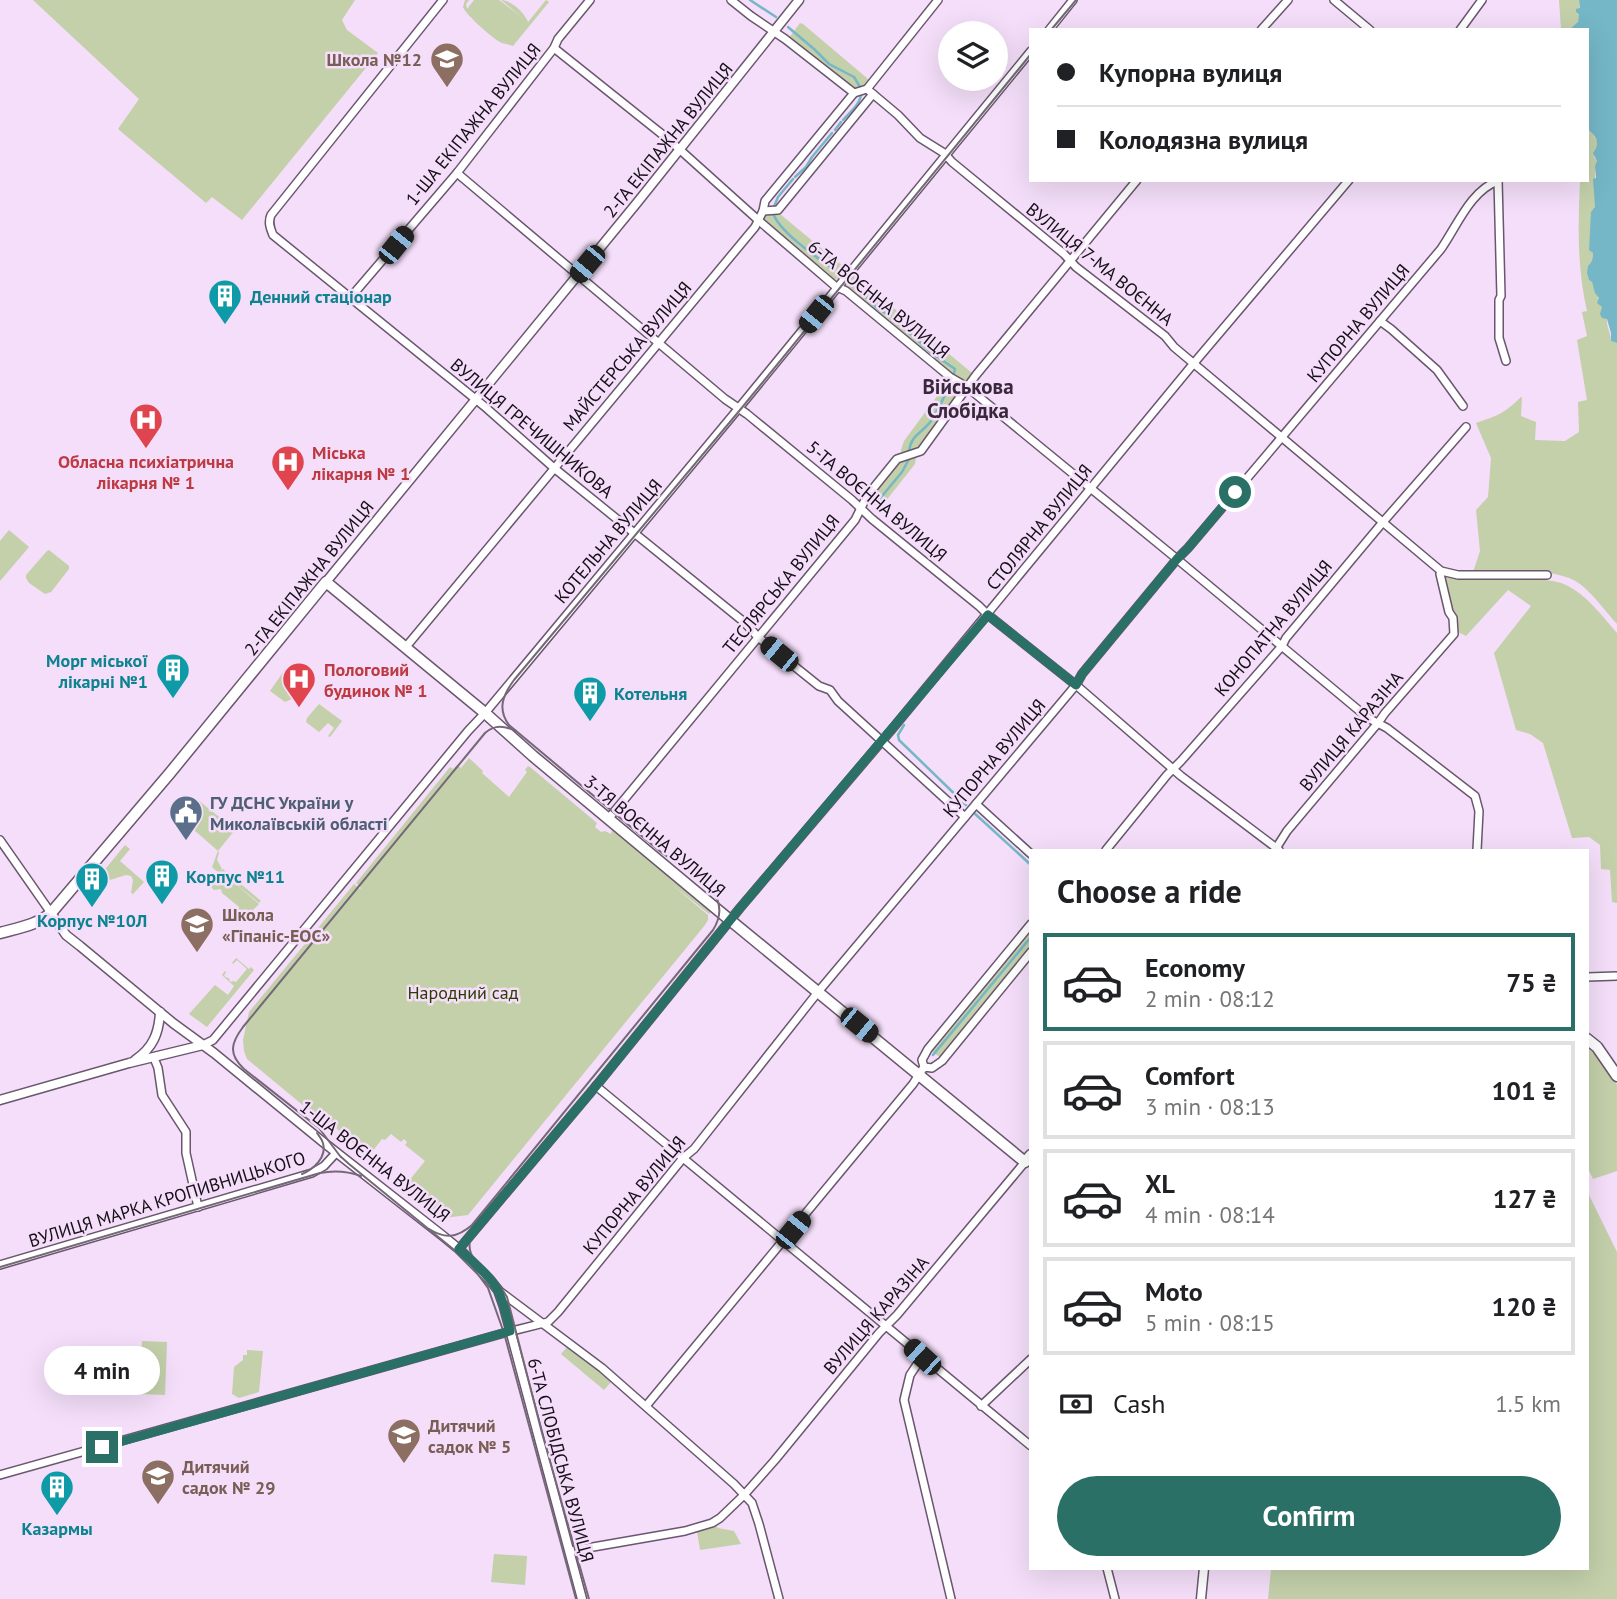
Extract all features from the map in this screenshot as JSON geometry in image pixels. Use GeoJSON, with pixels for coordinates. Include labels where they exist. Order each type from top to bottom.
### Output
{"type":"FeatureCollection","features":[{"type":"Feature","properties":{"kind":"main road","name":"3-ТЯ ВОЄННА ВУЛИЦЯ"},"geometry":{"type":"LineString","coordinates":[[326,582],[818,992],[922,1071],[1029,1161]]}},
{"type":"Feature","properties":{"kind":"main road","name":"2-ГА ЕКІПАЖНА ВУЛИЦЯ"},"geometry":{"type":"LineString","coordinates":[[51,913],[326,582]]}},
{"type":"Feature","properties":{"kind":"main road"},"geometry":{"type":"LineString","coordinates":[[0,933],[33,924],[51,913]]}},
{"type":"Feature","properties":{"kind":"main road"},"geometry":{"type":"LineString","coordinates":[[1589,1041],[1597,1047],[1617,1076]]}},
{"type":"Feature","properties":{"kind":"street","name":"ВУЛИЦЯ ГРЕЧИШНИКОВА"},"geometry":{"type":"LineString","coordinates":[[443,0],[271,215],[269,219],[273,235],[475,399],[554,468],[744,622],[758,637],[819,686],[830,690],[838,701],[965,817]]}},
{"type":"Feature","properties":{"kind":"street","name":"1-ША ЕКІПАЖНА ВУЛИЦЯ"},"geometry":{"type":"LineString","coordinates":[[350,299],[457,173],[590,0]]}},
{"type":"Feature","properties":{"kind":"street"},"geometry":{"type":"LineString","coordinates":[[732,0],[854,93],[870,91]]}},
{"type":"Feature","properties":{"kind":"street","name":"2-ГА ЕКІПАЖНА ВУЛИЦЯ"},"geometry":{"type":"LineString","coordinates":[[326,582],[680,150],[799,0]]}},
{"type":"Feature","properties":{"kind":"street","name":"МАЙСТЕРСЬКА ВУЛИЦЯ"},"geometry":{"type":"LineString","coordinates":[[763,211],[778,210],[938,0]]}},
{"type":"Feature","properties":{"kind":"street"},"geometry":{"type":"LineString","coordinates":[[1051,28],[1073,0]]}},
{"type":"Feature","properties":{"kind":"street"},"geometry":{"type":"LineString","coordinates":[[1263,28],[1288,0]]}},
{"type":"Feature","properties":{"kind":"street"},"geometry":{"type":"LineString","coordinates":[[1334,0],[1368,28]]}},
{"type":"Feature","properties":{"kind":"street"},"geometry":{"type":"LineString","coordinates":[[1461,28],[1482,0]]}},
{"type":"Feature","properties":{"kind":"street","name":"6-ТА ВОЄННА ВУЛИЦЯ"},"geometry":{"type":"LineString","coordinates":[[554,48],[680,150],[838,287],[950,377],[967,387],[1368,718],[1387,728],[1475,796],[1479,811],[1477,849]]}},
{"type":"Feature","properties":{"kind":"street","name":"КОТЕЛЬНА ВУЛИЦЯ"},"geometry":{"type":"LineString","coordinates":[[203,1045],[216,1037],[468,731],[635,534],[1029,53]]}},
{"type":"Feature","properties":{"kind":"street","name":"ВУЛИЦЯ 7-МА ВОЄННА"},"geometry":{"type":"LineString","coordinates":[[870,91],[920,138],[945,154],[1070,261],[1165,336],[1174,347],[1441,571]]}},
{"type":"Feature","properties":{"kind":"street","name":"МАЙСТЕРСЬКА ВУЛИЦЯ"},"geometry":{"type":"LineString","coordinates":[[405,648],[755,227],[765,201],[854,93]]}},
{"type":"Feature","properties":{"kind":"street","name":"5-ТА ВОЄННА ВУЛИЦЯ"},"geometry":{"type":"LineString","coordinates":[[457,173],[738,409],[1076,685],[1173,769],[1276,849]]}},
{"type":"Feature","properties":{"kind":"street","name":"ТЕСЛЯРСЬКА ВУЛИЦЯ"},"geometry":{"type":"LineString","coordinates":[[609,818],[855,520],[867,496],[897,459],[921,451],[967,387],[1135,182]]}},
{"type":"Feature","properties":{"kind":"street","name":"СТОЛЯРНА ВУЛИЦЯ"},"geometry":{"type":"LineString","coordinates":[[459,1249],[596,1086],[730,919],[988,615],[1194,363],[1347,182]]}},
{"type":"Feature","properties":{"kind":"street","name":"КУПОРНА ВУЛИЦЯ"},"geometry":{"type":"LineString","coordinates":[[541,1323],[548,1322],[556,1315],[683,1158],[694,1149],[818,992],[1076,685],[1082,674],[1177,559],[1441,249],[1464,209],[1488,184],[1495,182]]}},
{"type":"Feature","properties":{"kind":"street"},"geometry":{"type":"LineString","coordinates":[[1498,182],[1501,296],[1499,338],[1506,361]]}},
{"type":"Feature","properties":{"kind":"street"},"geometry":{"type":"LineString","coordinates":[[1380,321],[1437,370],[1463,406]]}},
{"type":"Feature","properties":{"kind":"street","name":"КОНОПАТНА ВУЛИЦЯ"},"geometry":{"type":"LineString","coordinates":[[1107,849],[1466,427]]}},
{"type":"Feature","properties":{"kind":"street"},"geometry":{"type":"LineString","coordinates":[[1441,571],[1458,575],[1547,575]]}},
{"type":"Feature","properties":{"kind":"street","name":"ВУЛИЦЯ КАРАЗІНА"},"geometry":{"type":"LineString","coordinates":[[1278,849],[1287,831],[1454,634],[1453,618],[1449,612],[1441,571]]}},
{"type":"Feature","properties":{"kind":"street"},"geometry":{"type":"LineString","coordinates":[[976,803],[1029,852]]}},
{"type":"Feature","properties":{"kind":"street","name":"1-ША ВОЄННА ВУЛИЦЯ"},"geometry":{"type":"LineString","coordinates":[[0,840],[66,935],[459,1249],[498,1290],[602,1368],[744,1495]]}},
{"type":"Feature","properties":{"kind":"street"},"geometry":{"type":"LineString","coordinates":[[922,1071],[922,1060],[928,1049],[1029,926]]}},
{"type":"Feature","properties":{"kind":"street"},"geometry":{"type":"LineString","coordinates":[[646,1406],[922,1071],[942,1061],[1029,954]]}},
{"type":"Feature","properties":{"kind":"street"},"geometry":{"type":"LineString","coordinates":[[1589,977],[1617,976]]}},
{"type":"Feature","properties":{"kind":"street"},"geometry":{"type":"LineString","coordinates":[[129,1063],[153,1043],[159,1027],[160,1012]]}},
{"type":"Feature","properties":{"kind":"street"},"geometry":{"type":"LineString","coordinates":[[0,1100],[203,1045]]}},
{"type":"Feature","properties":{"kind":"street"},"geometry":{"type":"LineString","coordinates":[[154,1058],[162,1095],[186,1132],[186,1153],[198,1207]]}},
{"type":"Feature","properties":{"kind":"street"},"geometry":{"type":"LineString","coordinates":[[596,1086],[1029,1444]]}},
{"type":"Feature","properties":{"kind":"street","name":"ВУЛИЦЯ МАРКА КРОПИВНИЦЬКОГО"},"geometry":{"type":"LineString","coordinates":[[0,1265],[312,1173],[324,1166],[336,1153]]}},
{"type":"Feature","properties":{"kind":"street","name":"ВУЛИЦЯ КАРАЗІНА"},"geometry":{"type":"LineString","coordinates":[[570,1551],[685,1531],[720,1518],[744,1495],[1029,1161]]}},
{"type":"Feature","properties":{"kind":"street","name":"6-ТА СЛОБІДСЬКА ВУЛИЦЯ"},"geometry":{"type":"LineString","coordinates":[[498,1290],[582,1599]]}},
{"type":"Feature","properties":{"kind":"street"},"geometry":{"type":"LineString","coordinates":[[0,1475],[541,1323]]}},
{"type":"Feature","properties":{"kind":"street"},"geometry":{"type":"LineString","coordinates":[[922,1357],[910,1375],[904,1400],[951,1599]]}},
{"type":"Feature","properties":{"kind":"street"},"geometry":{"type":"LineString","coordinates":[[981,1406],[1029,1361]]}},
{"type":"Feature","properties":{"kind":"street"},"geometry":{"type":"LineString","coordinates":[[744,1495],[752,1503],[779,1599]]}},
{"type":"Feature","properties":{"kind":"street"},"geometry":{"type":"LineString","coordinates":[[1108,1570],[1115,1599]]}},
{"type":"Feature","properties":{"kind":"street"},"geometry":{"type":"LineString","coordinates":[[1201,1599],[1204,1570]]}},
{"type":"Feature","properties":{"kind":"green space"},"geometry":{"type":"Polygon","coordinates":[[[33,0],[355,0],[342,20],[347,30],[378,53],[242,220],[212,197],[206,203],[118,129],[139,99],[33,0]]]}},
{"type":"Feature","properties":{"kind":"green space"},"geometry":{"type":"Polygon","coordinates":[[[465,0],[469,0],[467,9],[474,0],[499,0],[523,18],[501,0],[509,2],[528,22],[546,0],[549,2],[513,46],[498,41],[474,21],[463,7],[465,0]]]}},
{"type":"Feature","properties":{"kind":"green space"},"geometry":{"type":"Polygon","coordinates":[[[1559,0],[1579,0],[1578,23],[1572,28],[1561,28],[1559,0]]]}},
{"type":"Feature","properties":{"kind":"green space"},"geometry":{"type":"Polygon","coordinates":[[[800,23],[868,79],[865,88],[852,88],[789,38],[800,23]]]}},
{"type":"Feature","properties":{"kind":"green space"},"geometry":{"type":"Polygon","coordinates":[[[1589,130],[1598,143],[1594,157],[1597,161],[1595,207],[1589,249],[1593,255],[1589,280],[1607,319],[1611,341],[1617,343],[1617,624],[1585,588],[1569,578],[1529,571],[1473,572],[1480,551],[1476,510],[1488,497],[1491,458],[1476,423],[1500,413],[1522,397],[1521,416],[1536,422],[1535,440],[1565,441],[1579,432],[1578,402],[1587,400],[1577,340],[1587,336],[1582,312],[1587,311],[1581,279],[1580,182],[1589,182],[1589,130]]]}},
{"type":"Feature","properties":{"kind":"green space"},"geometry":{"type":"Polygon","coordinates":[[[770,212],[780,214],[844,267],[845,271],[838,279],[832,280],[764,222],[770,212]]]}},
{"type":"Feature","properties":{"kind":"green space"},"geometry":{"type":"Polygon","coordinates":[[[851,276],[855,276],[972,373],[966,383],[936,363],[845,287],[851,276]]]}},
{"type":"Feature","properties":{"kind":"green space"},"geometry":{"type":"Polygon","coordinates":[[[945,376],[960,387],[961,393],[922,446],[902,455],[904,441],[946,384],[945,376]]]}},
{"type":"Feature","properties":{"kind":"green space"},"geometry":{"type":"Polygon","coordinates":[[[916,457],[915,464],[881,507],[873,503],[869,496],[898,461],[916,457]]]}},
{"type":"Feature","properties":{"kind":"green space"},"geometry":{"type":"Polygon","coordinates":[[[9,530],[29,547],[0,581],[0,541],[9,530]]]}},
{"type":"Feature","properties":{"kind":"green space"},"geometry":{"type":"Polygon","coordinates":[[[49,550],[69,566],[69,569],[51,592],[45,594],[29,583],[26,575],[49,550]]]}},
{"type":"Feature","properties":{"kind":"green space"},"geometry":{"type":"Polygon","coordinates":[[[1445,575],[1458,580],[1530,579],[1566,585],[1594,606],[1617,633],[1617,903],[1612,902],[1610,870],[1601,869],[1600,845],[1589,837],[1572,838],[1543,743],[1530,734],[1516,730],[1494,653],[1531,606],[1508,590],[1466,636],[1456,631],[1442,578],[1445,575]]]}},
{"type":"Feature","properties":{"kind":"green space"},"geometry":{"type":"Polygon","coordinates":[[[286,668],[306,685],[294,698],[285,702],[270,691],[286,668]]]}},
{"type":"Feature","properties":{"kind":"green space"},"geometry":{"type":"Polygon","coordinates":[[[319,704],[342,721],[330,737],[328,736],[334,728],[328,723],[319,732],[306,722],[319,704]]]}},
{"type":"Feature","properties":{"kind":"green space","name":"Народний сад"},"geometry":{"type":"Polygon","coordinates":[[[469,758],[509,797],[527,772],[525,770],[530,767],[597,823],[595,827],[601,832],[611,834],[612,830],[711,912],[709,914],[670,883],[708,915],[705,925],[468,1215],[444,1218],[404,1187],[425,1161],[405,1145],[407,1142],[404,1139],[401,1142],[391,1134],[385,1140],[382,1139],[369,1156],[247,1059],[243,1040],[249,1012],[354,884],[361,888],[356,883],[450,767],[453,769],[457,765],[461,768],[469,758]]]}},
{"type":"Feature","properties":{"kind":"green space"},"geometry":{"type":"Polygon","coordinates":[[[198,800],[233,828],[234,831],[218,851],[186,823],[191,817],[188,814],[198,800]]]}},
{"type":"Feature","properties":{"kind":"green space"},"geometry":{"type":"Polygon","coordinates":[[[125,845],[130,849],[120,861],[144,882],[133,894],[131,876],[110,880],[102,873],[125,845]]]}},
{"type":"Feature","properties":{"kind":"green space"},"geometry":{"type":"Polygon","coordinates":[[[218,851],[217,860],[222,869],[219,872],[223,869],[261,901],[259,903],[231,880],[259,904],[243,923],[234,915],[239,907],[222,893],[221,889],[214,890],[211,887],[221,875],[212,867],[218,851]]]}},
{"type":"Feature","properties":{"kind":"green space"},"geometry":{"type":"Polygon","coordinates":[[[1029,929],[1029,949],[940,1057],[929,1050],[1029,929]]]}},
{"type":"Feature","properties":{"kind":"green space"},"geometry":{"type":"Polygon","coordinates":[[[236,958],[254,970],[207,1027],[189,1014],[215,985],[228,995],[234,986],[222,975],[225,971],[224,976],[231,982],[236,982],[247,969],[237,960],[232,963],[236,958]]]}},
{"type":"Feature","properties":{"kind":"green space"},"geometry":{"type":"Polygon","coordinates":[[[1589,1048],[1617,1085],[1617,1171],[1593,1179],[1589,1171],[1589,1048]]]}},
{"type":"Feature","properties":{"kind":"green space"},"geometry":{"type":"Polygon","coordinates":[[[1589,1195],[1617,1252],[1617,1599],[1268,1599],[1271,1570],[1589,1570],[1589,1195]]]}},
{"type":"Feature","properties":{"kind":"green space"},"geometry":{"type":"Polygon","coordinates":[[[142,1341],[167,1342],[165,1395],[140,1394],[142,1341]]]}},
{"type":"Feature","properties":{"kind":"green space"},"geometry":{"type":"Polygon","coordinates":[[[568,1346],[612,1381],[604,1390],[561,1354],[568,1346]]]}},
{"type":"Feature","properties":{"kind":"green space"},"geometry":{"type":"Polygon","coordinates":[[[247,1350],[263,1351],[259,1392],[239,1398],[232,1394],[234,1367],[243,1360],[243,1355],[247,1355],[247,1350]]]}},
{"type":"Feature","properties":{"kind":"green space"},"geometry":{"type":"Polygon","coordinates":[[[715,1525],[734,1531],[741,1544],[700,1550],[697,1531],[715,1525]]]}},
{"type":"Feature","properties":{"kind":"green space"},"geometry":{"type":"Polygon","coordinates":[[[494,1554],[527,1556],[525,1585],[491,1582],[494,1554]]]}},
{"type":"Feature","properties":{"kind":"water"},"geometry":{"type":"Polygon","coordinates":[[[1579,0],[1617,0],[1617,343],[1611,341],[1607,319],[1600,314],[1602,307],[1597,303],[1599,298],[1587,273],[1593,255],[1589,250],[1591,212],[1595,207],[1593,179],[1596,178],[1597,161],[1593,153],[1597,143],[1589,131],[1589,28],[1571,28],[1578,22],[1579,14],[1576,9],[1580,8],[1579,0]]]}},
{"type":"Feature","properties":{"kind":"waterway"},"geometry":{"type":"LineString","coordinates":[[750,0],[776,17]]}},
{"type":"Feature","properties":{"kind":"waterway"},"geometry":{"type":"LineString","coordinates":[[788,27],[829,64],[854,77],[860,87]]}},
{"type":"Feature","properties":{"kind":"waterway"},"geometry":{"type":"LineString","coordinates":[[843,120],[857,104],[861,93]]}},
{"type":"Feature","properties":{"kind":"waterway"},"geometry":{"type":"LineString","coordinates":[[835,130],[841,122]]}},
{"type":"Feature","properties":{"kind":"waterway"},"geometry":{"type":"LineString","coordinates":[[795,177],[832,133]]}},
{"type":"Feature","properties":{"kind":"waterway"},"geometry":{"type":"LineString","coordinates":[[773,209],[778,197],[793,179]]}},
{"type":"Feature","properties":{"kind":"waterway"},"geometry":{"type":"LineString","coordinates":[[773,212],[789,235],[832,268]]}},
{"type":"Feature","properties":{"kind":"waterway"},"geometry":{"type":"LineString","coordinates":[[855,286],[878,309],[891,316],[933,354],[955,369],[954,373]]}},
{"type":"Feature","properties":{"kind":"waterway"},"geometry":{"type":"LineString","coordinates":[[909,451],[914,438],[934,416],[951,381]]}},
{"type":"Feature","properties":{"kind":"waterway"},"geometry":{"type":"LineString","coordinates":[[878,501],[909,459]]}},
{"type":"Feature","properties":{"kind":"waterway"},"geometry":{"type":"LineString","coordinates":[[904,725],[898,735],[899,740],[966,805]]}},
{"type":"Feature","properties":{"kind":"waterway"},"geometry":{"type":"LineString","coordinates":[[973,812],[1029,863]]}},
{"type":"Feature","properties":{"kind":"waterway"},"geometry":{"type":"LineString","coordinates":[[933,1055],[1029,939]]}},
{"type":"Feature","properties":{"kind":"tram line"},"geometry":{"type":"LineString","coordinates":[[1053,28],[1076,0]]}},
{"type":"Feature","properties":{"kind":"tram line"},"geometry":{"type":"LineString","coordinates":[[429,1229],[451,1236],[472,1225],[713,930],[719,917],[719,904],[706,884],[662,853],[509,725],[502,708],[507,691],[1029,56]]}},
{"type":"Feature","properties":{"kind":"tram line"},"geometry":{"type":"LineString","coordinates":[[516,731],[500,727],[485,733],[243,1027],[234,1043],[233,1053],[244,1069],[319,1128],[340,1156],[469,1262],[488,1288],[504,1333],[576,1599]]}},
{"type":"Feature","properties":{"kind":"tram line"},"geometry":{"type":"LineString","coordinates":[[302,1174],[315,1166],[323,1153],[323,1143],[317,1133]]}},
{"type":"Feature","properties":{"kind":"tram line"},"geometry":{"type":"LineString","coordinates":[[0,1267],[320,1173],[331,1171],[361,1176]]}},
{"type":"Feature","properties":{"kind":"tram line"},"geometry":{"type":"LineString","coordinates":[[476,1224],[471,1236],[472,1257],[507,1297],[589,1599]]}},
{"type":"Feature","properties":{"kind":"place","name":"Школа №12"},"geometry":{"type":"Point","coordinates":[447,89]}},
{"type":"Feature","properties":{"kind":"place","name":"Денний стаціонар"},"geometry":{"type":"Point","coordinates":[225,326]}},
{"type":"Feature","properties":{"kind":"place","name":"Обласна психіатрична лікарня № 1"},"geometry":{"type":"Point","coordinates":[146,450]}},
{"type":"Feature","properties":{"kind":"place","name":"Міська лікарня № 1"},"geometry":{"type":"Point","coordinates":[288,492]}},
{"type":"Feature","properties":{"kind":"place","name":"Морг міської лікарні №1"},"geometry":{"type":"Point","coordinates":[173,700]}},
{"type":"Feature","properties":{"kind":"place","name":"Пологовий будинок № 1"},"geometry":{"type":"Point","coordinates":[299,709]}},
{"type":"Feature","properties":{"kind":"place","name":"Котельня"},"geometry":{"type":"Point","coordinates":[590,723]}},
{"type":"Feature","properties":{"kind":"place","name":"ГУ ДСНС України у Миколаївській області"},"geometry":{"type":"Point","coordinates":[186,842]}},
{"type":"Feature","properties":{"kind":"place","name":"Корпус №11"},"geometry":{"type":"Point","coordinates":[162,906]}},
{"type":"Feature","properties":{"kind":"place","name":"Корпус №10Л"},"geometry":{"type":"Point","coordinates":[92,909]}},
{"type":"Feature","properties":{"kind":"place","name":"Школа «Гіпаніс-ЕОС»"},"geometry":{"type":"Point","coordinates":[197,954]}},
{"type":"Feature","properties":{"kind":"place","name":"Дитячий садок № 5"},"geometry":{"type":"Point","coordinates":[404,1465]}},
{"type":"Feature","properties":{"kind":"place","name":"Дитячий садок № 29"},"geometry":{"type":"Point","coordinates":[158,1506]}},
{"type":"Feature","properties":{"kind":"place","name":"Казармы"},"geometry":{"type":"Point","coordinates":[57,1517]}},
{"type":"Feature","properties":{"kind":"district","name":"Військова Слобідка"},"geometry":{"type":"Point","coordinates":[968,398]}},
{"type":"Feature","properties":{"kind":"route"},"geometry":{"type":"LineString","coordinates":[[102,1447],[510,1331],[498,1290],[459,1249],[740,908],[988,615],[1076,685],[1082,674],[1235,492]]}}]}
